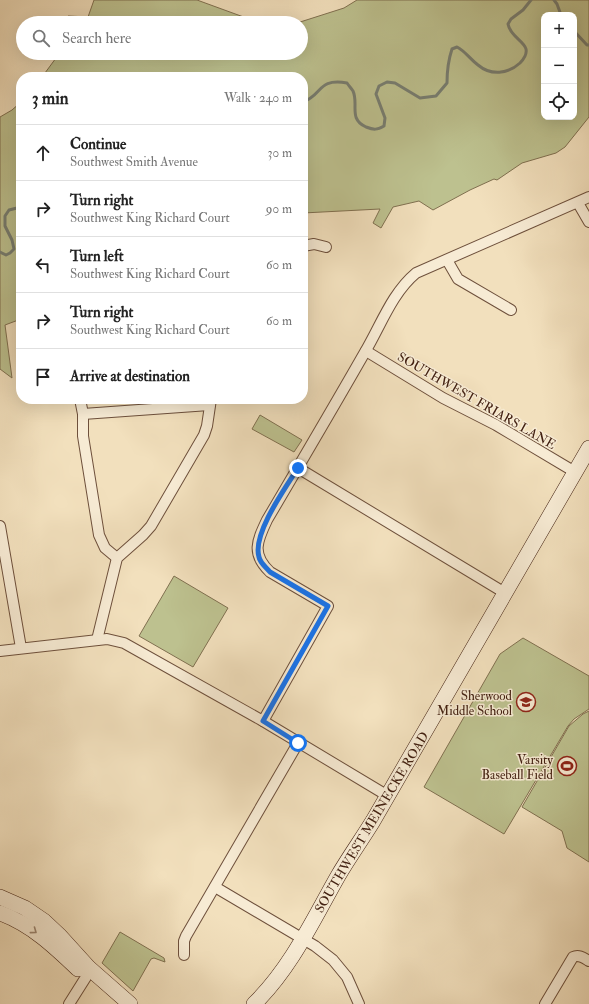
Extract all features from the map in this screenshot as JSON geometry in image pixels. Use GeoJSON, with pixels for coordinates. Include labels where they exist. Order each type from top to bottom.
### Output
{"type":"FeatureCollection","features":[{"type":"Feature","properties":{"kind":"main road","name":"SOUTHWEST MEINECKE ROAD"},"geometry":{"type":"LineString","coordinates":[[254,1004],[282,972],[302,939],[338,875],[388,796],[589,448]]}},
{"type":"Feature","properties":{"kind":"main road"},"geometry":{"type":"LineString","coordinates":[[0,897],[25,908],[44,921],[89,968],[130,1004]]}},
{"type":"Feature","properties":{"kind":"main road"},"geometry":{"type":"LineString","coordinates":[[0,913],[16,920],[36,932],[116,1004]]}},
{"type":"Feature","properties":{"kind":"street"},"geometry":{"type":"LineString","coordinates":[[263,721],[328,606],[270,572],[263,565],[259,557],[258,548],[260,535],[267,520],[366,351],[397,292],[406,281],[416,273],[589,197]]}},
{"type":"Feature","properties":{"kind":"street"},"geometry":{"type":"LineString","coordinates":[[578,203],[589,222]]}},
{"type":"Feature","properties":{"kind":"street"},"geometry":{"type":"LineString","coordinates":[[308,245],[314,244],[326,247]]}},
{"type":"Feature","properties":{"kind":"street"},"geometry":{"type":"LineString","coordinates":[[447,260],[458,279],[511,310]]}},
{"type":"Feature","properties":{"kind":"street","name":"SOUTHWEST FRIARS LANE"},"geometry":{"type":"LineString","coordinates":[[366,351],[443,398],[496,425],[576,472]]}},
{"type":"Feature","properties":{"kind":"street"},"geometry":{"type":"LineString","coordinates":[[81,404],[83,414],[83,436],[99,535],[106,548],[117,558]]}},
{"type":"Feature","properties":{"kind":"street"},"geometry":{"type":"LineString","coordinates":[[83,414],[189,404]]}},
{"type":"Feature","properties":{"kind":"street"},"geometry":{"type":"LineString","coordinates":[[97,640],[117,558],[143,535],[158,516],[204,435],[210,404]]}},
{"type":"Feature","properties":{"kind":"street"},"geometry":{"type":"LineString","coordinates":[[298,468],[505,593]]}},
{"type":"Feature","properties":{"kind":"street"},"geometry":{"type":"LineString","coordinates":[[0,526],[21,648]]}},
{"type":"Feature","properties":{"kind":"street"},"geometry":{"type":"LineString","coordinates":[[0,651],[107,639],[124,643],[263,721],[388,796]]}},
{"type":"Feature","properties":{"kind":"street"},"geometry":{"type":"LineString","coordinates":[[184,955],[184,941],[186,936],[298,743]]}},
{"type":"Feature","properties":{"kind":"street"},"geometry":{"type":"LineString","coordinates":[[215,887],[323,952],[340,967],[347,977],[357,1004]]}},
{"type":"Feature","properties":{"kind":"street"},"geometry":{"type":"LineString","coordinates":[[545,1004],[573,957],[577,956],[589,961]]}},
{"type":"Feature","properties":{"kind":"street"},"geometry":{"type":"LineString","coordinates":[[69,1004],[86,977]]}},
{"type":"Feature","properties":{"kind":"green space"},"geometry":{"type":"Polygon","coordinates":[[[94,0],[197,0],[241,16],[88,16],[94,0]]]}},
{"type":"Feature","properties":{"kind":"green space"},"geometry":{"type":"Polygon","coordinates":[[[357,0],[589,0],[589,117],[565,147],[556,153],[522,163],[497,180],[494,179],[470,190],[433,210],[419,201],[393,207],[381,228],[373,223],[380,209],[308,213],[308,72],[46,72],[55,60],[308,60],[308,19],[344,8],[357,0]]]}},
{"type":"Feature","properties":{"kind":"green space"},"geometry":{"type":"Polygon","coordinates":[[[16,106],[16,321],[5,325],[12,378],[0,369],[0,117],[16,106]]]}},
{"type":"Feature","properties":{"kind":"green space"},"geometry":{"type":"Polygon","coordinates":[[[260,415],[302,440],[294,452],[252,429],[260,415]]]}},
{"type":"Feature","properties":{"kind":"green space"},"geometry":{"type":"Polygon","coordinates":[[[174,576],[228,608],[193,667],[139,636],[174,576]]]}},
{"type":"Feature","properties":{"kind":"green space"},"geometry":{"type":"Polygon","coordinates":[[[523,638],[589,676],[589,709],[574,719],[568,726],[504,834],[424,787],[500,654],[523,638]]]}},
{"type":"Feature","properties":{"kind":"green space","name":"Varsity Baseball Field"},"geometry":{"type":"Polygon","coordinates":[[[589,711],[589,862],[567,848],[562,831],[522,807],[569,726],[589,711]]]}},
{"type":"Feature","properties":{"kind":"green space"},"geometry":{"type":"Polygon","coordinates":[[[120,932],[164,958],[165,962],[154,958],[151,959],[133,991],[102,963],[120,932]]]}},
{"type":"Feature","properties":{"kind":"waterway"},"geometry":{"type":"LineString","coordinates":[[308,100],[325,85],[337,82],[347,83],[355,96],[355,111],[357,120],[366,127],[377,129],[384,126],[385,118],[376,94],[379,86],[387,82],[395,83],[420,98],[436,96],[447,83],[448,66],[452,49],[457,47],[475,63],[488,71],[499,72],[510,70],[523,60],[526,49],[523,43],[511,32],[508,24],[511,19],[523,10],[531,0]]}},
{"type":"Feature","properties":{"kind":"waterway"},"geometry":{"type":"LineString","coordinates":[[554,0],[560,12]]}},
{"type":"Feature","properties":{"kind":"waterway"},"geometry":{"type":"LineString","coordinates":[[577,34],[587,45],[589,45]]}},
{"type":"Feature","properties":{"kind":"waterway"},"geometry":{"type":"LineString","coordinates":[[0,252],[6,255],[14,249],[12,240],[5,226],[5,216],[9,210],[16,208]]}},
{"type":"Feature","properties":{"kind":"place","name":"Sherwood Middle School"},"geometry":{"type":"Point","coordinates":[526,702]}},
{"type":"Feature","properties":{"kind":"place","name":"Varsity Baseball Field"},"geometry":{"type":"Point","coordinates":[567,766]}},
{"type":"Feature","properties":{"kind":"route"},"geometry":{"type":"LineString","coordinates":[[298,468],[267,520],[260,535],[258,548],[259,557],[263,565],[270,572],[328,606],[263,721],[298,743]]}}]}
